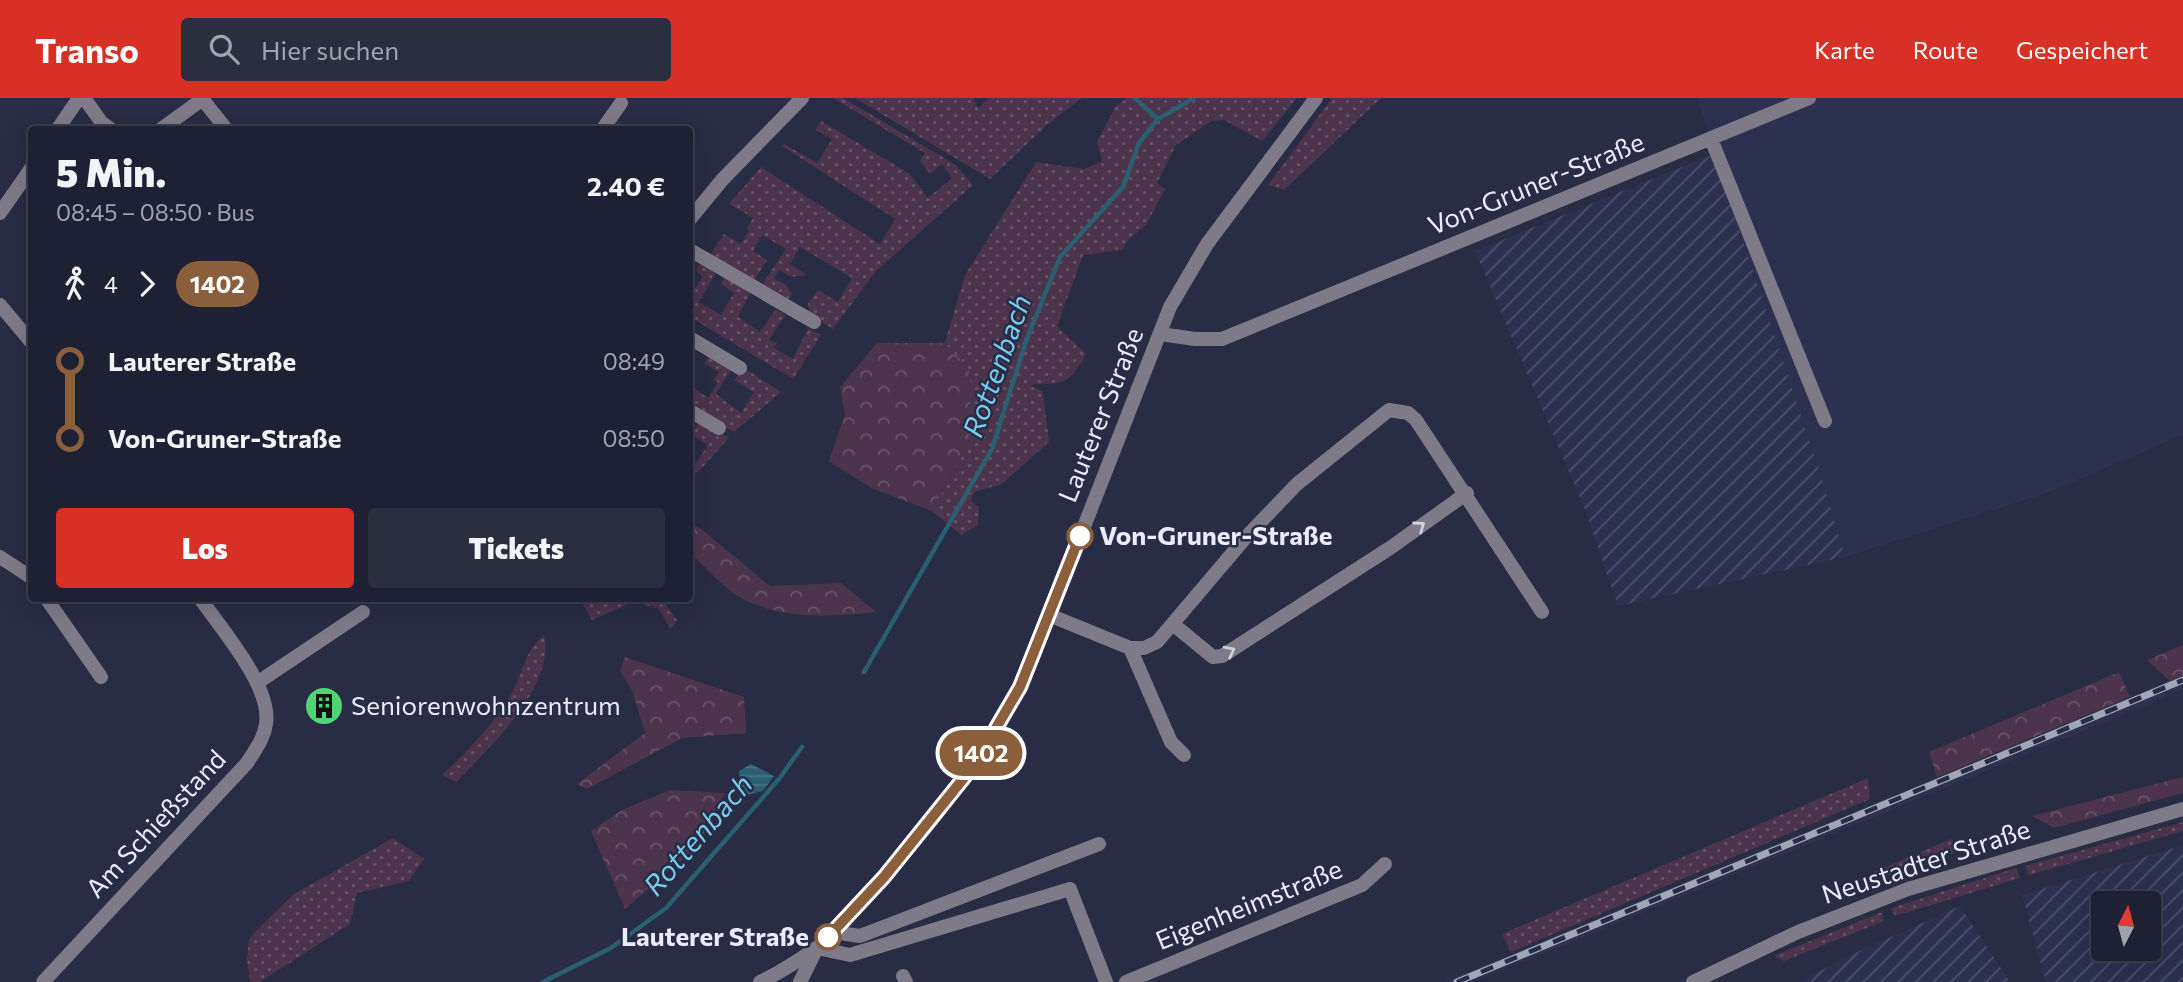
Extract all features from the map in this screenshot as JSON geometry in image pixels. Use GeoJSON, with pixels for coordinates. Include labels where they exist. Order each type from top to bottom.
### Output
{"type":"FeatureCollection","features":[{"type":"Feature","properties":{"kind":"street"},"geometry":{"type":"LineString","coordinates":[[60,126],[81,98],[106,126]]}},
{"type":"Feature","properties":{"kind":"street"},"geometry":{"type":"LineString","coordinates":[[693,215],[722,180],[802,98]]}},
{"type":"Feature","properties":{"kind":"street","name":"Lauterer Straße"},"geometry":{"type":"LineString","coordinates":[[760,982],[817,948],[833,932],[884,877],[975,764],[1020,687],[1170,307],[1207,244],[1317,98]]}},
{"type":"Feature","properties":{"kind":"street","name":"Von-Gruner-Straße"},"geometry":{"type":"LineString","coordinates":[[1160,334],[1195,339],[1222,339],[1810,98]]}},
{"type":"Feature","properties":{"kind":"street"},"geometry":{"type":"LineString","coordinates":[[166,126],[204,99],[224,126]]}},
{"type":"Feature","properties":{"kind":"street"},"geometry":{"type":"LineString","coordinates":[[605,126],[621,103]]}},
{"type":"Feature","properties":{"kind":"street"},"geometry":{"type":"LineString","coordinates":[[1711,139],[1825,421]]}},
{"type":"Feature","properties":{"kind":"street"},"geometry":{"type":"LineString","coordinates":[[0,213],[28,173]]}},
{"type":"Feature","properties":{"kind":"street"},"geometry":{"type":"LineString","coordinates":[[693,252],[814,322]]}},
{"type":"Feature","properties":{"kind":"street"},"geometry":{"type":"LineString","coordinates":[[0,305],[28,338]]}},
{"type":"Feature","properties":{"kind":"street"},"geometry":{"type":"LineString","coordinates":[[693,340],[740,368]]}},
{"type":"Feature","properties":{"kind":"street"},"geometry":{"type":"LineString","coordinates":[[1049,615],[1130,648],[1144,648],[1157,642],[1247,536],[1297,484],[1382,413],[1396,410],[1408,413],[1416,420],[1467,493],[1542,612]]}},
{"type":"Feature","properties":{"kind":"street"},"geometry":{"type":"LineString","coordinates":[[693,413],[719,428]]}},
{"type":"Feature","properties":{"kind":"street"},"geometry":{"type":"LineString","coordinates":[[1174,625],[1213,657],[1222,656],[1274,625],[1467,493]]}},
{"type":"Feature","properties":{"kind":"street"},"geometry":{"type":"LineString","coordinates":[[0,557],[28,576]]}},
{"type":"Feature","properties":{"kind":"street"},"geometry":{"type":"LineString","coordinates":[[49,602],[101,677]]}},
{"type":"Feature","properties":{"kind":"street","name":"Am Schießstand"},"geometry":{"type":"LineString","coordinates":[[43,982],[247,763],[263,737],[267,721],[265,704],[257,683],[204,602]]}},
{"type":"Feature","properties":{"kind":"street"},"geometry":{"type":"LineString","coordinates":[[257,683],[363,612]]}},
{"type":"Feature","properties":{"kind":"street"},"geometry":{"type":"LineString","coordinates":[[1130,648],[1171,742],[1184,755]]}},
{"type":"Feature","properties":{"kind":"street","name":"Neustadter Straße"},"geometry":{"type":"LineString","coordinates":[[1693,982],[1798,932],[1908,890],[2183,809]]}},
{"type":"Feature","properties":{"kind":"street"},"geometry":{"type":"LineString","coordinates":[[833,932],[860,936],[1099,844]]}},
{"type":"Feature","properties":{"kind":"street","name":"Eigenheimstraße"},"geometry":{"type":"LineString","coordinates":[[1126,982],[1362,885],[1385,864]]}},
{"type":"Feature","properties":{"kind":"street"},"geometry":{"type":"LineString","coordinates":[[800,982],[817,948],[850,955],[1070,889],[1106,982]]}},
{"type":"Feature","properties":{"kind":"shaded area"},"geometry":{"type":"Polygon","coordinates":[[[1697,98],[2183,98],[2183,435],[2044,494],[1845,557],[1697,98]]]}},
{"type":"Feature","properties":{"kind":"shaded area"},"geometry":{"type":"Polygon","coordinates":[[[1714,154],[1822,479],[1845,557],[1618,606],[1584,507],[1475,251],[1714,154]]]}},
{"type":"Feature","properties":{"kind":"shaded area"},"geometry":{"type":"Polygon","coordinates":[[[2183,675],[2183,690],[1474,982],[1443,982],[2183,675]]]}},
{"type":"Feature","properties":{"kind":"shaded area"},"geometry":{"type":"Polygon","coordinates":[[[751,764],[774,776],[763,791],[742,796],[739,771],[751,764]]]}},
{"type":"Feature","properties":{"kind":"shaded area"},"geometry":{"type":"Polygon","coordinates":[[[2183,845],[2183,982],[2046,982],[2022,895],[2183,845]]]}},
{"type":"Feature","properties":{"kind":"shaded area"},"geometry":{"type":"Polygon","coordinates":[[[1960,906],[2010,982],[1799,982],[1853,954],[1960,906]]]}},
{"type":"Feature","properties":{"kind":"green space"},"geometry":{"type":"Polygon","coordinates":[[[833,98],[843,98],[956,165],[973,185],[875,272],[833,329],[810,315],[808,303],[818,290],[838,302],[852,278],[800,247],[790,264],[807,275],[791,277],[779,270],[774,278],[786,285],[792,294],[788,301],[762,285],[786,249],[762,235],[753,251],[767,260],[754,281],[710,255],[724,234],[741,244],[749,231],[747,229],[753,218],[729,204],[761,167],[880,244],[895,219],[782,146],[784,144],[817,163],[832,139],[816,130],[821,121],[910,174],[928,198],[952,178],[942,164],[930,174],[920,161],[925,153],[833,98]]]}},
{"type":"Feature","properties":{"kind":"green space"},"geometry":{"type":"Polygon","coordinates":[[[855,98],[973,98],[978,108],[989,98],[1082,98],[1047,125],[990,179],[855,98]]]}},
{"type":"Feature","properties":{"kind":"green space"},"geometry":{"type":"Polygon","coordinates":[[[1127,98],[1297,98],[1262,141],[1224,120],[1211,121],[1176,145],[1157,183],[1165,189],[1146,225],[1129,239],[1122,250],[1083,255],[1057,326],[1086,354],[1070,378],[1058,383],[1030,385],[1043,392],[1049,442],[1002,484],[974,492],[971,501],[979,507],[978,525],[961,535],[932,511],[972,436],[969,369],[945,343],[965,275],[1036,162],[1084,169],[1102,161],[1097,141],[1116,106],[1127,98]]]}},
{"type":"Feature","properties":{"kind":"green space"},"geometry":{"type":"Polygon","coordinates":[[[1332,98],[1381,98],[1284,190],[1268,185],[1332,98]]]}},
{"type":"Feature","properties":{"kind":"green space"},"geometry":{"type":"Polygon","coordinates":[[[700,263],[716,273],[699,302],[721,315],[734,293],[721,284],[724,277],[751,292],[738,317],[760,332],[776,309],[785,315],[769,340],[777,343],[774,348],[793,359],[808,328],[821,335],[793,379],[693,319],[693,292],[702,277],[696,270],[700,263]]]}},
{"type":"Feature","properties":{"kind":"green space"},"geometry":{"type":"Polygon","coordinates":[[[877,343],[945,343],[969,369],[972,436],[932,511],[871,488],[829,461],[845,414],[840,387],[877,343]]]}},
{"type":"Feature","properties":{"kind":"green space"},"geometry":{"type":"Polygon","coordinates":[[[709,356],[731,370],[716,394],[741,413],[754,392],[734,380],[744,368],[781,392],[734,432],[693,408],[693,387],[708,398],[718,382],[714,380],[719,372],[704,363],[709,356]]]}},
{"type":"Feature","properties":{"kind":"green space"},"geometry":{"type":"Polygon","coordinates":[[[699,422],[729,438],[700,470],[693,474],[693,467],[708,445],[693,433],[699,422]]]}},
{"type":"Feature","properties":{"kind":"green space"},"geometry":{"type":"Polygon","coordinates":[[[693,525],[770,586],[841,583],[876,612],[825,616],[791,614],[759,606],[736,595],[693,556],[693,525]]]}},
{"type":"Feature","properties":{"kind":"green space"},"geometry":{"type":"Polygon","coordinates":[[[583,602],[633,602],[592,620],[583,602]]]}},
{"type":"Feature","properties":{"kind":"green space"},"geometry":{"type":"Polygon","coordinates":[[[633,602],[664,602],[677,620],[671,629],[658,608],[633,602]]]}},
{"type":"Feature","properties":{"kind":"green space"},"geometry":{"type":"Polygon","coordinates":[[[544,635],[545,655],[540,675],[516,716],[456,782],[442,775],[470,748],[495,718],[514,688],[532,648],[544,635]]]}},
{"type":"Feature","properties":{"kind":"green space"},"geometry":{"type":"Polygon","coordinates":[[[2183,645],[2183,675],[2170,681],[2147,660],[2183,645]]]}},
{"type":"Feature","properties":{"kind":"green space"},"geometry":{"type":"Polygon","coordinates":[[[625,657],[744,697],[746,733],[682,738],[587,789],[577,784],[645,733],[633,693],[620,670],[625,657]]]}},
{"type":"Feature","properties":{"kind":"green space"},"geometry":{"type":"Polygon","coordinates":[[[2119,672],[2130,697],[1937,777],[1929,752],[2119,672]]]}},
{"type":"Feature","properties":{"kind":"green space"},"geometry":{"type":"Polygon","coordinates":[[[2183,777],[2183,793],[2054,828],[2032,816],[2183,777]]]}},
{"type":"Feature","properties":{"kind":"green space"},"geometry":{"type":"Polygon","coordinates":[[[1868,778],[1870,799],[1511,952],[1502,934],[1868,778]]]}},
{"type":"Feature","properties":{"kind":"green space"},"geometry":{"type":"Polygon","coordinates":[[[670,790],[725,793],[700,844],[625,909],[591,831],[622,810],[670,790]]]}},
{"type":"Feature","properties":{"kind":"green space"},"geometry":{"type":"Polygon","coordinates":[[[2183,822],[2183,831],[2029,875],[2025,866],[2183,822]]]}},
{"type":"Feature","properties":{"kind":"green space"},"geometry":{"type":"Polygon","coordinates":[[[393,838],[424,859],[409,881],[357,893],[350,924],[260,982],[250,982],[247,960],[249,938],[294,894],[393,838]]]}},
{"type":"Feature","properties":{"kind":"green space"},"geometry":{"type":"Polygon","coordinates":[[[1951,839],[1961,848],[1957,852],[1879,879],[1874,872],[1951,839]]]}},
{"type":"Feature","properties":{"kind":"green space"},"geometry":{"type":"Polygon","coordinates":[[[2016,868],[2020,878],[1895,916],[1891,908],[2016,868]]]}},
{"type":"Feature","properties":{"kind":"green space"},"geometry":{"type":"Polygon","coordinates":[[[1882,912],[1884,921],[1784,961],[1774,956],[1882,912]]]}},
{"type":"Feature","properties":{"kind":"waterway"},"geometry":{"type":"LineString","coordinates":[[1135,98],[1158,119]]}},
{"type":"Feature","properties":{"kind":"waterway","name":"Rottenbach"},"geometry":{"type":"LineString","coordinates":[[864,672],[992,449],[1026,341],[1060,257],[1123,187],[1139,143],[1158,119],[1194,98]]}},
{"type":"Feature","properties":{"kind":"waterway","name":"Rottenbach"},"geometry":{"type":"LineString","coordinates":[[543,982],[611,948],[666,908],[779,779],[802,747]]}},
{"type":"Feature","properties":{"kind":"railway"},"geometry":{"type":"LineString","coordinates":[[1457,982],[2183,680]]}},
{"type":"Feature","properties":{"kind":"bus line","name":"1402"},"geometry":{"type":"LineString","coordinates":[[828,937],[884,877],[975,764],[1020,687],[1080,536]]}},
{"type":"Feature","properties":{"kind":"place","name":"Von-Gruner-Straße"},"geometry":{"type":"Point","coordinates":[1080,536]}},
{"type":"Feature","properties":{"kind":"place","name":"Seniorenwohnzentrum"},"geometry":{"type":"Point","coordinates":[324,706]}},
{"type":"Feature","properties":{"kind":"place","name":"Lauterer Straße"},"geometry":{"type":"Point","coordinates":[828,937]}}]}
